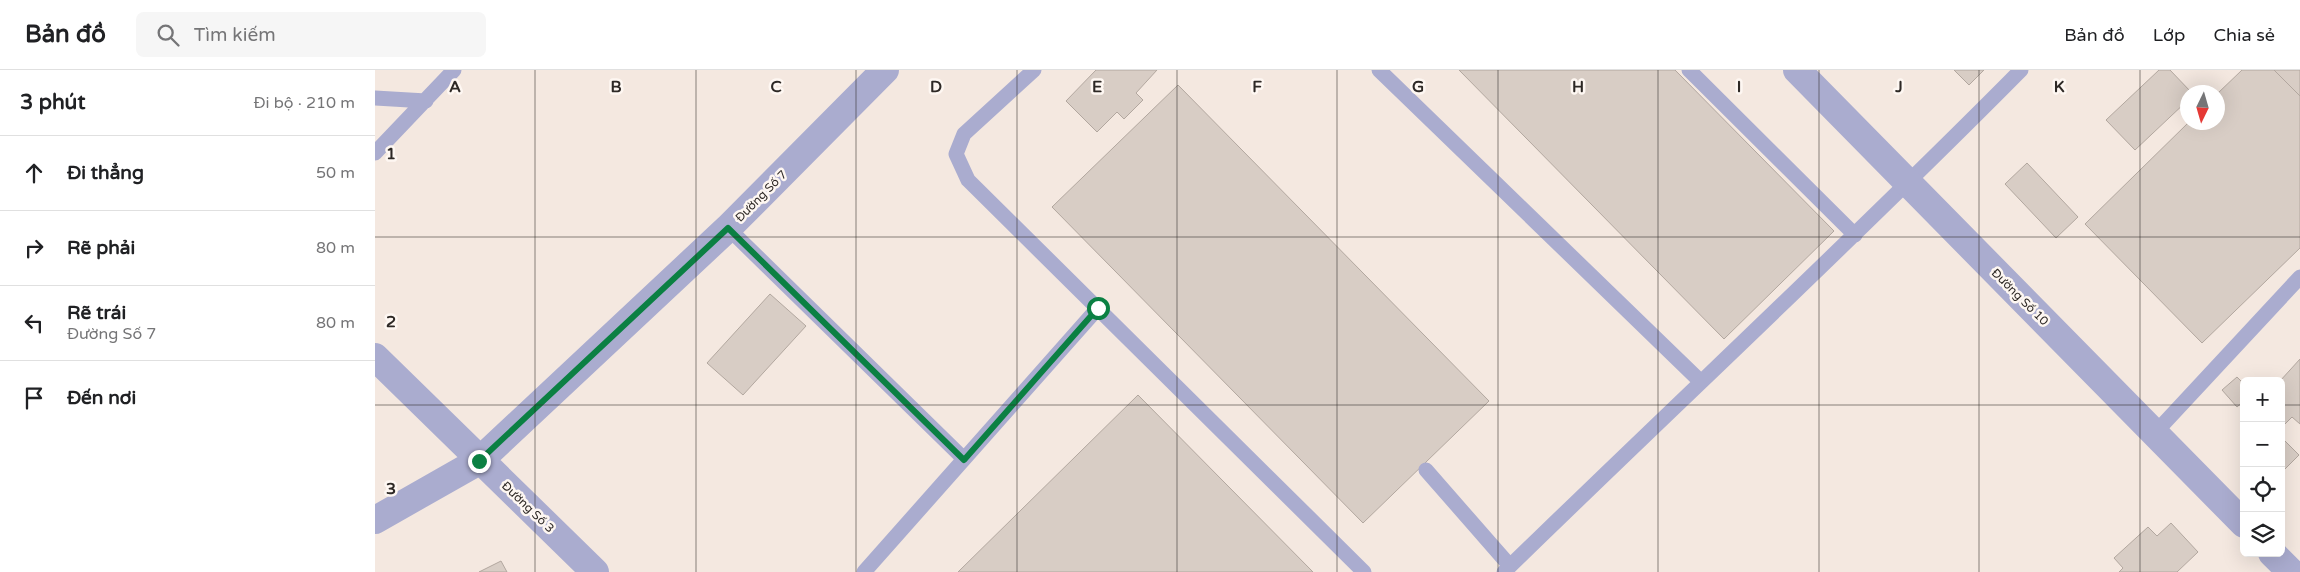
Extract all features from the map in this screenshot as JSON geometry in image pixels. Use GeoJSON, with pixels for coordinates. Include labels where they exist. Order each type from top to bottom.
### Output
{"type":"FeatureCollection","features":[{"type":"Feature","properties":{"kind":"street","name":"Đường Số 7"},"geometry":{"type":"LineString","coordinates":[[375,520],[479,461],[728,228],[885,70]]}},
{"type":"Feature","properties":{"kind":"street","name":"Đường Số 10"},"geometry":{"type":"LineString","coordinates":[[1797,70],[2240,520]]}},
{"type":"Feature","properties":{"kind":"street","name":"Đường Số 3"},"geometry":{"type":"LineString","coordinates":[[375,357],[479,461],[595,572]]}},
{"type":"Feature","properties":{"kind":"street"},"geometry":{"type":"LineString","coordinates":[[2276,557],[2291,572]]}},
{"type":"Feature","properties":{"kind":"lane"},"geometry":{"type":"LineString","coordinates":[[375,153],[454,70]]}},
{"type":"Feature","properties":{"kind":"lane"},"geometry":{"type":"LineString","coordinates":[[1034,70],[964,134],[956,154],[968,180],[1364,572]]}},
{"type":"Feature","properties":{"kind":"lane"},"geometry":{"type":"LineString","coordinates":[[1379,70],[1700,382]]}},
{"type":"Feature","properties":{"kind":"lane"},"geometry":{"type":"LineString","coordinates":[[1689,70],[1855,235]]}},
{"type":"Feature","properties":{"kind":"lane"},"geometry":{"type":"LineString","coordinates":[[1426,470],[1507,569],[1700,382],[1909,184],[2021,70]]}},
{"type":"Feature","properties":{"kind":"lane"},"geometry":{"type":"LineString","coordinates":[[375,98],[425,101]]}},
{"type":"Feature","properties":{"kind":"lane"},"geometry":{"type":"LineString","coordinates":[[728,228],[964,460]]}},
{"type":"Feature","properties":{"kind":"lane"},"geometry":{"type":"LineString","coordinates":[[2155,433],[2300,277]]}},
{"type":"Feature","properties":{"kind":"lane"},"geometry":{"type":"LineString","coordinates":[[864,572],[1098,308]]}},
{"type":"Feature","properties":{"kind":"building"},"geometry":{"type":"Polygon","coordinates":[[[1096,70],[1157,70],[1136,93],[1143,100],[1124,119],[1117,112],[1097,132],[1066,101],[1096,70]]]}},
{"type":"Feature","properties":{"kind":"building"},"geometry":{"type":"Polygon","coordinates":[[[1459,70],[1675,70],[1834,231],[1724,339],[1459,70]]]}},
{"type":"Feature","properties":{"kind":"building"},"geometry":{"type":"Polygon","coordinates":[[[1954,70],[1984,70],[1969,85],[1954,70]]]}},
{"type":"Feature","properties":{"kind":"building"},"geometry":{"type":"Polygon","coordinates":[[[2159,70],[2170,70],[2184,85],[2180,85],[2180,108],[2135,150],[2106,120],[2159,70]]]}},
{"type":"Feature","properties":{"kind":"building"},"geometry":{"type":"Polygon","coordinates":[[[2242,70],[2274,70],[2300,96],[2300,248],[2202,343],[2085,224],[2181,130],[2225,130],[2225,86],[2242,70]]]}},
{"type":"Feature","properties":{"kind":"building"},"geometry":{"type":"Polygon","coordinates":[[[2274,70],[2300,70],[2300,96],[2274,70]]]}},
{"type":"Feature","properties":{"kind":"building"},"geometry":{"type":"Polygon","coordinates":[[[1178,85],[1489,401],[1363,523],[1052,207],[1178,85]]]}},
{"type":"Feature","properties":{"kind":"building"},"geometry":{"type":"Polygon","coordinates":[[[2027,163],[2078,217],[2056,238],[2005,184],[2027,163]]]}},
{"type":"Feature","properties":{"kind":"building"},"geometry":{"type":"Polygon","coordinates":[[[770,294],[806,326],[743,395],[707,363],[770,294]]]}},
{"type":"Feature","properties":{"kind":"building"},"geometry":{"type":"Polygon","coordinates":[[[2300,359],[2300,424],[2292,417],[2285,424],[2284,377],[2300,359]]]}},
{"type":"Feature","properties":{"kind":"building"},"geometry":{"type":"Polygon","coordinates":[[[2237,377],[2240,380],[2240,404],[2237,407],[2222,390],[2237,377]]]}},
{"type":"Feature","properties":{"kind":"building"},"geometry":{"type":"Polygon","coordinates":[[[1138,395],[1313,572],[958,572],[1138,395]]]}},
{"type":"Feature","properties":{"kind":"building"},"geometry":{"type":"Polygon","coordinates":[[[2285,441],[2299,455],[2285,469],[2285,441]]]}},
{"type":"Feature","properties":{"kind":"building"},"geometry":{"type":"Polygon","coordinates":[[[2171,523],[2198,552],[2177,572],[2119,572],[2123,568],[2114,558],[2148,527],[2157,536],[2171,523]]]}},
{"type":"Feature","properties":{"kind":"building"},"geometry":{"type":"Polygon","coordinates":[[[501,561],[507,572],[479,572],[501,561]]]}},
{"type":"Feature","properties":{"kind":"route"},"geometry":{"type":"LineString","coordinates":[[479,461],[728,228],[964,460],[1098,308]]}}]}
